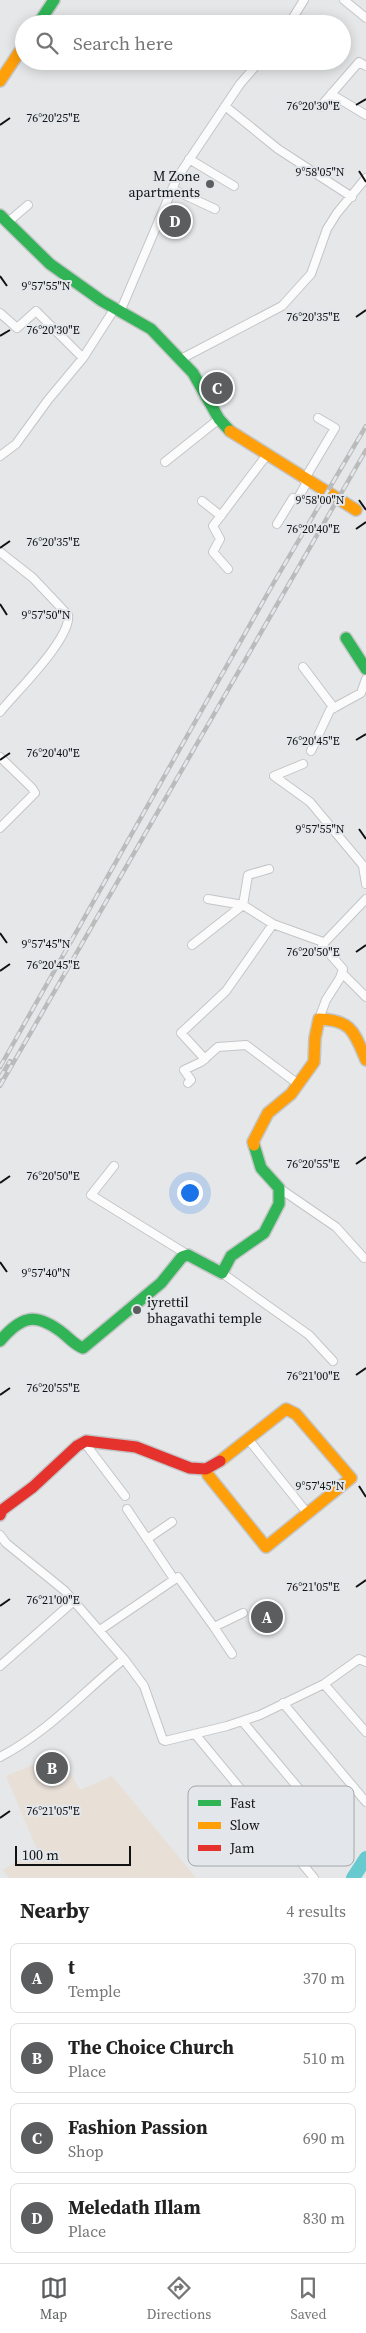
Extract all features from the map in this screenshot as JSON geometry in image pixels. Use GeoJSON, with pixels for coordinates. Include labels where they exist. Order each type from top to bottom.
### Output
{"type":"FeatureCollection","features":[{"type":"Feature","properties":{"kind":"street"},"geometry":{"type":"LineString","coordinates":[[44,15],[54,0]]}},
{"type":"Feature","properties":{"kind":"street"},"geometry":{"type":"LineString","coordinates":[[295,15],[304,0]]}},
{"type":"Feature","properties":{"kind":"street"},"geometry":{"type":"LineString","coordinates":[[344,0],[366,18]]}},
{"type":"Feature","properties":{"kind":"street"},"geometry":{"type":"LineString","coordinates":[[0,81],[15,58]]}},
{"type":"Feature","properties":{"kind":"street"},"geometry":{"type":"LineString","coordinates":[[320,107],[359,62],[366,66]]}},
{"type":"Feature","properties":{"kind":"street"},"geometry":{"type":"LineString","coordinates":[[0,456],[16,444],[118,310],[172,189],[188,159],[252,70]]}},
{"type":"Feature","properties":{"kind":"street"},"geometry":{"type":"LineString","coordinates":[[331,94],[366,114]]}},
{"type":"Feature","properties":{"kind":"street"},"geometry":{"type":"LineString","coordinates":[[224,106],[278,149],[352,197]]}},
{"type":"Feature","properties":{"kind":"street"},"geometry":{"type":"LineString","coordinates":[[188,159],[234,186]]}},
{"type":"Feature","properties":{"kind":"street"},"geometry":{"type":"LineString","coordinates":[[179,360],[282,306],[310,274],[327,229],[337,213],[366,178]]}},
{"type":"Feature","properties":{"kind":"street"},"geometry":{"type":"LineString","coordinates":[[172,189],[215,209]]}},
{"type":"Feature","properties":{"kind":"street"},"geometry":{"type":"LineString","coordinates":[[28,205],[4,218],[50,264],[118,310],[151,329],[179,360],[194,373],[219,419],[234,435],[356,510]]}},
{"type":"Feature","properties":{"kind":"street"},"geometry":{"type":"LineString","coordinates":[[0,312],[17,328],[36,311],[83,358]]}},
{"type":"Feature","properties":{"kind":"street"},"geometry":{"type":"LineString","coordinates":[[277,524],[293,498],[297,500],[335,428],[318,418]]}},
{"type":"Feature","properties":{"kind":"street"},"geometry":{"type":"LineString","coordinates":[[165,462],[219,419]]}},
{"type":"Feature","properties":{"kind":"street"},"geometry":{"type":"LineString","coordinates":[[228,569],[213,552],[220,539],[213,526],[266,456]]}},
{"type":"Feature","properties":{"kind":"street"},"geometry":{"type":"LineString","coordinates":[[202,501],[221,516]]}},
{"type":"Feature","properties":{"kind":"street"},"geometry":{"type":"LineString","coordinates":[[0,552],[32,578],[68,615],[69,620],[50,654],[0,712]]}},
{"type":"Feature","properties":{"kind":"street"},"geometry":{"type":"LineString","coordinates":[[346,638],[366,669]]}},
{"type":"Feature","properties":{"kind":"street"},"geometry":{"type":"LineString","coordinates":[[303,667],[334,708]]}},
{"type":"Feature","properties":{"kind":"street"},"geometry":{"type":"LineString","coordinates":[[311,751],[330,710],[361,693],[366,679]]}},
{"type":"Feature","properties":{"kind":"street"},"geometry":{"type":"LineString","coordinates":[[0,757],[35,793],[0,828]]}},
{"type":"Feature","properties":{"kind":"street"},"geometry":{"type":"LineString","coordinates":[[303,764],[274,776],[310,802],[365,868],[366,884]]}},
{"type":"Feature","properties":{"kind":"street"},"geometry":{"type":"LineString","coordinates":[[192,944],[243,905],[248,875],[269,869]]}},
{"type":"Feature","properties":{"kind":"street"},"geometry":{"type":"LineString","coordinates":[[208,899],[243,905],[273,924],[324,942]]}},
{"type":"Feature","properties":{"kind":"street"},"geometry":{"type":"LineString","coordinates":[[364,1258],[336,1227],[279,1188],[261,1168],[253,1142],[268,1113],[291,1094],[314,1062],[315,1038],[320,1019],[332,987],[342,973],[342,966],[322,946],[366,899]]}},
{"type":"Feature","properties":{"kind":"street"},"geometry":{"type":"LineString","coordinates":[[205,1059],[182,1033],[226,991],[273,924]]}},
{"type":"Feature","properties":{"kind":"street"},"geometry":{"type":"LineString","coordinates":[[342,973],[366,997]]}},
{"type":"Feature","properties":{"kind":"street"},"geometry":{"type":"LineString","coordinates":[[320,1019],[337,1018],[349,1025],[366,1060]]}},
{"type":"Feature","properties":{"kind":"street"},"geometry":{"type":"LineString","coordinates":[[188,1083],[191,1080],[184,1070],[205,1059],[218,1047],[246,1045],[298,1084]]}},
{"type":"Feature","properties":{"kind":"street"},"geometry":{"type":"LineString","coordinates":[[114,1166],[91,1195],[188,1255],[222,1273],[308,1335],[333,1362]]}},
{"type":"Feature","properties":{"kind":"street"},"geometry":{"type":"LineString","coordinates":[[222,1273],[231,1256],[264,1233],[279,1204],[279,1188]]}},
{"type":"Feature","properties":{"kind":"street"},"geometry":{"type":"LineString","coordinates":[[0,1341],[6,1333],[24,1318],[36,1318],[49,1323],[83,1348],[161,1283],[182,1257],[188,1255]]}},
{"type":"Feature","properties":{"kind":"street"},"geometry":{"type":"LineString","coordinates":[[1,1511],[33,1487],[77,1446],[84,1442],[106,1442],[136,1446],[190,1468],[206,1470],[214,1466],[286,1409],[296,1414],[351,1478],[266,1547],[206,1470]]}},
{"type":"Feature","properties":{"kind":"street"},"geometry":{"type":"LineString","coordinates":[[248,1439],[308,1514]]}},
{"type":"Feature","properties":{"kind":"street"},"geometry":{"type":"LineString","coordinates":[[84,1442],[125,1496]]}},
{"type":"Feature","properties":{"kind":"street"},"geometry":{"type":"LineString","coordinates":[[127,1509],[174,1579]]}},
{"type":"Feature","properties":{"kind":"street"},"geometry":{"type":"LineString","coordinates":[[147,1539],[172,1522]]}},
{"type":"Feature","properties":{"kind":"street"},"geometry":{"type":"LineString","coordinates":[[0,1535],[6,1544],[74,1600],[124,1659],[144,1686],[163,1740],[176,1739],[243,1722],[324,1684],[359,1659],[366,1662]]}},
{"type":"Feature","properties":{"kind":"street"},"geometry":{"type":"LineString","coordinates":[[100,1630],[178,1577],[232,1654]]}},
{"type":"Feature","properties":{"kind":"street"},"geometry":{"type":"LineString","coordinates":[[0,1666],[74,1600]]}},
{"type":"Feature","properties":{"kind":"street"},"geometry":{"type":"LineString","coordinates":[[214,1627],[244,1613]]}},
{"type":"Feature","properties":{"kind":"street"},"geometry":{"type":"LineString","coordinates":[[0,1757],[44,1730],[124,1659]]}},
{"type":"Feature","properties":{"kind":"street"},"geometry":{"type":"LineString","coordinates":[[324,1684],[366,1732]]}},
{"type":"Feature","properties":{"kind":"street"},"geometry":{"type":"LineString","coordinates":[[283,1703],[353,1786]]}},
{"type":"Feature","properties":{"kind":"street"},"geometry":{"type":"LineString","coordinates":[[243,1722],[297,1786]]}},
{"type":"Feature","properties":{"kind":"street"},"geometry":{"type":"LineString","coordinates":[[195,1734],[238,1786]]}},
{"type":"Feature","properties":{"kind":"street"},"geometry":{"type":"LineString","coordinates":[[354,1788],[366,1802]]}},
{"type":"Feature","properties":{"kind":"street"},"geometry":{"type":"LineString","coordinates":[[304,1866],[314,1878]]}},
{"type":"Feature","properties":{"kind":"shaded area"},"geometry":{"type":"Polygon","coordinates":[[[59,1754],[80,1790],[112,1776],[196,1878],[9,1878],[3,1870],[37,1849],[6,1776],[59,1754]]]}},
{"type":"Feature","properties":{"kind":"waterway"},"geometry":{"type":"LineString","coordinates":[[353,1878],[366,1858]]}},
{"type":"Feature","properties":{"kind":"railway"},"geometry":{"type":"LineString","coordinates":[[0,1067],[273,584],[366,426]]}},
{"type":"Feature","properties":{"kind":"railway"},"geometry":{"type":"LineString","coordinates":[[0,1086],[366,450]]}},
{"type":"Feature","properties":{"kind":"railway"},"geometry":{"type":"LineString","coordinates":[[0,1078],[10,1061]]}},
{"type":"Feature","properties":{"kind":"traffic: fast"},"geometry":{"type":"LineString","coordinates":[[44,15],[54,0]]}},
{"type":"Feature","properties":{"kind":"traffic: fast"},"geometry":{"type":"LineString","coordinates":[[0,215],[50,264],[102,301],[151,329],[193,373],[219,419],[230,431]]}},
{"type":"Feature","properties":{"kind":"traffic: fast"},"geometry":{"type":"LineString","coordinates":[[346,638],[366,669]]}},
{"type":"Feature","properties":{"kind":"traffic: fast"},"geometry":{"type":"LineString","coordinates":[[0,1341],[15,1326],[30,1320],[37,1320],[54,1327],[83,1348],[161,1283],[182,1257],[188,1255],[222,1273],[231,1256],[264,1233],[279,1204],[279,1188],[261,1168],[254,1145]]}},
{"type":"Feature","properties":{"kind":"traffic: slow"},"geometry":{"type":"LineString","coordinates":[[0,81],[15,58]]}},
{"type":"Feature","properties":{"kind":"traffic: slow"},"geometry":{"type":"LineString","coordinates":[[230,431],[356,510]]}},
{"type":"Feature","properties":{"kind":"traffic: slow"},"geometry":{"type":"LineString","coordinates":[[254,1145],[253,1142],[268,1113],[291,1094],[314,1062],[315,1038],[319,1019],[339,1022],[350,1029],[355,1035],[366,1060]]}},
{"type":"Feature","properties":{"kind":"traffic: slow"},"geometry":{"type":"LineString","coordinates":[[206,1469],[208,1475],[266,1547],[351,1478],[296,1414],[286,1409],[220,1461]]}},
{"type":"Feature","properties":{"kind":"traffic: jam"},"geometry":{"type":"LineString","coordinates":[[0,1515],[2,1510],[33,1487],[77,1446],[86,1441],[136,1447],[190,1468],[206,1469],[220,1461]]}},
{"type":"Feature","properties":{"kind":"place","name":"M Zone apartments"},"geometry":{"type":"Point","coordinates":[210,184]}},
{"type":"Feature","properties":{"kind":"place","name":"Meledath Illam"},"geometry":{"type":"Point","coordinates":[175,221]}},
{"type":"Feature","properties":{"kind":"place","name":"Fashion Passion"},"geometry":{"type":"Point","coordinates":[217,388]}},
{"type":"Feature","properties":{"kind":"place","name":"iyrettil bhagavathi temple"},"geometry":{"type":"Point","coordinates":[137,1310]}},
{"type":"Feature","properties":{"kind":"place","name":"t"},"geometry":{"type":"Point","coordinates":[267,1617]}},
{"type":"Feature","properties":{"kind":"place","name":"The Choice Church"},"geometry":{"type":"Point","coordinates":[52,1768]}}]}
